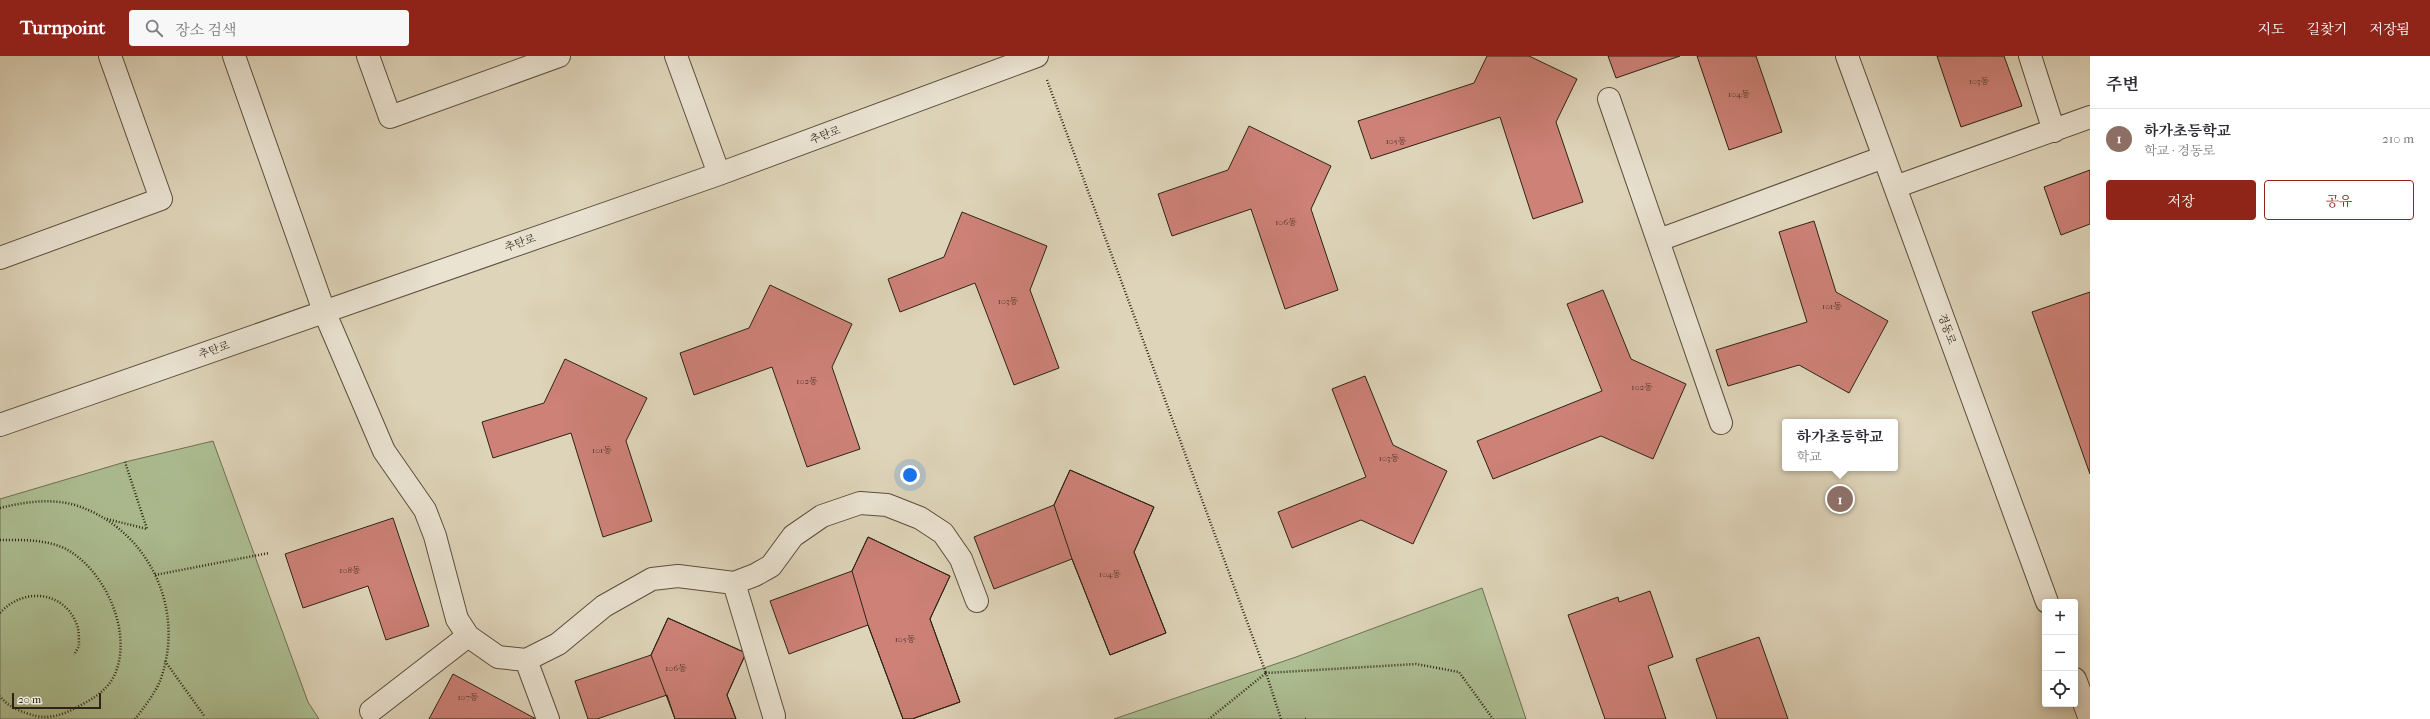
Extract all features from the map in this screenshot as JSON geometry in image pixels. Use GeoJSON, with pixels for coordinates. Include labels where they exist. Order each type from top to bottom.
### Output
{"type":"FeatureCollection","features":[{"type":"Feature","properties":{"kind":"street"},"geometry":{"type":"LineString","coordinates":[[0,258],[161,199],[110,56]]}},
{"type":"Feature","properties":{"kind":"street"},"geometry":{"type":"LineString","coordinates":[[234,56],[324,311],[384,451],[425,510],[436,536],[457,619],[468,636],[498,657],[526,660],[558,644],[604,606],[652,580],[678,576],[734,583],[756,575],[771,566],[793,536],[822,516],[860,503],[887,505],[920,518],[942,534],[961,559],[977,602]]}},
{"type":"Feature","properties":{"kind":"street"},"geometry":{"type":"LineString","coordinates":[[368,56],[390,116],[559,56]]}},
{"type":"Feature","properties":{"kind":"street"},"geometry":{"type":"LineString","coordinates":[[676,56],[719,174]]}},
{"type":"Feature","properties":{"kind":"street","name":"추탄로"},"geometry":{"type":"LineString","coordinates":[[0,425],[719,174],[1037,56]]}},
{"type":"Feature","properties":{"kind":"street","name":"경동로"},"geometry":{"type":"LineString","coordinates":[[1847,56],[2046,599]]}},
{"type":"Feature","properties":{"kind":"street"},"geometry":{"type":"LineString","coordinates":[[2030,56],[2054,130]]}},
{"type":"Feature","properties":{"kind":"street"},"geometry":{"type":"LineString","coordinates":[[1609,99],[1721,423]]}},
{"type":"Feature","properties":{"kind":"street"},"geometry":{"type":"LineString","coordinates":[[1895,187],[2090,117]]}},
{"type":"Feature","properties":{"kind":"street"},"geometry":{"type":"LineString","coordinates":[[1659,240],[1884,157]]}},
{"type":"Feature","properties":{"kind":"street"},"geometry":{"type":"LineString","coordinates":[[734,583],[774,716]]}},
{"type":"Feature","properties":{"kind":"street"},"geometry":{"type":"LineString","coordinates":[[371,711],[468,636]]}},
{"type":"Feature","properties":{"kind":"street"},"geometry":{"type":"LineString","coordinates":[[526,660],[548,719]]}},
{"type":"Feature","properties":{"kind":"street"},"geometry":{"type":"LineString","coordinates":[[2078,687],[2090,719]]}},
{"type":"Feature","properties":{"kind":"path"},"geometry":{"type":"LineString","coordinates":[[1046,78],[1088,188],[1282,719]]}},
{"type":"Feature","properties":{"kind":"path"},"geometry":{"type":"LineString","coordinates":[[101,518],[147,529],[125,462]]}},
{"type":"Feature","properties":{"kind":"path"},"geometry":{"type":"LineString","coordinates":[[0,508],[31,501],[75,505],[114,524],[145,555],[164,595],[169,638],[160,682],[135,719]]}},
{"type":"Feature","properties":{"kind":"path"},"geometry":{"type":"LineString","coordinates":[[0,540],[32,540],[65,549],[92,569],[115,610],[120,641],[120,660],[114,676],[95,698],[69,712],[49,718],[24,713],[0,696]]}},
{"type":"Feature","properties":{"kind":"path"},"geometry":{"type":"LineString","coordinates":[[155,575],[270,553]]}},
{"type":"Feature","properties":{"kind":"path"},"geometry":{"type":"LineString","coordinates":[[0,614],[6,606],[25,597],[44,595],[57,602],[72,617],[78,628],[79,646],[74,655]]}},
{"type":"Feature","properties":{"kind":"path"},"geometry":{"type":"LineString","coordinates":[[164,661],[205,717]]}},
{"type":"Feature","properties":{"kind":"path"},"geometry":{"type":"LineString","coordinates":[[1209,719],[1266,673],[1416,664],[1459,672],[1492,719]]}},
{"type":"Feature","properties":{"kind":"green space"},"geometry":{"type":"Polygon","coordinates":[[[213,441],[308,702],[319,719],[0,719],[0,499],[125,462],[213,441]]]}},
{"type":"Feature","properties":{"kind":"green space"},"geometry":{"type":"Polygon","coordinates":[[[1482,588],[1526,719],[1114,719],[1296,657],[1482,588]]]}},
{"type":"Feature","properties":{"kind":"building"},"geometry":{"type":"Polygon","coordinates":[[[1487,56],[1529,56],[1577,79],[1556,122],[1583,202],[1533,219],[1500,117],[1371,159],[1358,121],[1474,83],[1487,56]]]}},
{"type":"Feature","properties":{"kind":"building"},"geometry":{"type":"Polygon","coordinates":[[[1608,56],[1680,56],[1616,78],[1608,56]]]}},
{"type":"Feature","properties":{"kind":"building"},"geometry":{"type":"Polygon","coordinates":[[[1697,56],[1756,56],[1782,132],[1729,150],[1697,56]]]}},
{"type":"Feature","properties":{"kind":"building"},"geometry":{"type":"Polygon","coordinates":[[[1937,56],[2004,56],[2022,106],[1961,127],[1937,56]]]}},
{"type":"Feature","properties":{"kind":"building"},"geometry":{"type":"Polygon","coordinates":[[[1249,126],[1331,166],[1311,209],[1338,290],[1285,309],[1251,209],[1172,236],[1158,194],[1228,170],[1249,126]]]}},
{"type":"Feature","properties":{"kind":"building"},"geometry":{"type":"Polygon","coordinates":[[[2090,170],[2090,224],[2061,235],[2044,187],[2090,170]]]}},
{"type":"Feature","properties":{"kind":"building"},"geometry":{"type":"Polygon","coordinates":[[[962,212],[1047,246],[1030,290],[1059,368],[1014,385],[975,283],[900,312],[888,279],[944,257],[962,212]]]}},
{"type":"Feature","properties":{"kind":"building"},"geometry":{"type":"Polygon","coordinates":[[[1814,221],[1836,292],[1888,321],[1849,393],[1799,365],[1728,386],[1716,350],[1807,322],[1779,232],[1814,221]]]}},
{"type":"Feature","properties":{"kind":"building"},"geometry":{"type":"Polygon","coordinates":[[[770,285],[852,324],[832,367],[860,449],[807,467],[772,367],[694,395],[680,353],[749,328],[770,285]]]}},
{"type":"Feature","properties":{"kind":"building"},"geometry":{"type":"Polygon","coordinates":[[[1603,290],[1631,359],[1686,384],[1653,459],[1601,436],[1493,479],[1477,441],[1602,391],[1567,304],[1603,290]]]}},
{"type":"Feature","properties":{"kind":"building"},"geometry":{"type":"Polygon","coordinates":[[[2090,292],[2090,474],[2032,312],[2090,292]]]}},
{"type":"Feature","properties":{"kind":"building"},"geometry":{"type":"Polygon","coordinates":[[[565,359],[647,398],[626,441],[652,521],[603,537],[571,433],[493,458],[482,422],[544,403],[565,359]]]}},
{"type":"Feature","properties":{"kind":"building"},"geometry":{"type":"Polygon","coordinates":[[[1365,376],[1393,445],[1447,471],[1413,544],[1361,520],[1292,548],[1278,512],[1366,477],[1332,389],[1365,376]]]}},
{"type":"Feature","properties":{"kind":"building"},"geometry":{"type":"Polygon","coordinates":[[[1070,470],[1154,507],[1134,552],[1166,633],[1110,655],[1072,559],[994,589],[974,537],[1054,505],[1070,470]]]}},
{"type":"Feature","properties":{"kind":"building"},"geometry":{"type":"Polygon","coordinates":[[[1070,470],[1154,507],[1134,552],[1166,633],[1110,655],[1072,559],[1054,505],[1070,470]]]}},
{"type":"Feature","properties":{"kind":"building"},"geometry":{"type":"Polygon","coordinates":[[[393,518],[429,626],[386,640],[368,586],[303,608],[285,554],[393,518]]]}},
{"type":"Feature","properties":{"kind":"building"},"geometry":{"type":"Polygon","coordinates":[[[868,537],[950,576],[930,619],[960,702],[912,719],[903,719],[868,625],[789,654],[770,601],[852,571],[868,537]]]}},
{"type":"Feature","properties":{"kind":"building"},"geometry":{"type":"Polygon","coordinates":[[[868,537],[950,576],[930,619],[960,702],[912,719],[903,719],[868,625],[852,571],[868,537]]]}},
{"type":"Feature","properties":{"kind":"building"},"geometry":{"type":"Polygon","coordinates":[[[1650,591],[1673,657],[1648,666],[1666,719],[1605,719],[1568,615],[1618,597],[1619,602],[1650,591]]]}},
{"type":"Feature","properties":{"kind":"building"},"geometry":{"type":"Polygon","coordinates":[[[668,618],[746,653],[727,695],[736,719],[675,719],[667,695],[597,719],[588,719],[575,681],[651,655],[668,618]]]}},
{"type":"Feature","properties":{"kind":"building"},"geometry":{"type":"Polygon","coordinates":[[[668,618],[746,653],[727,695],[736,719],[675,719],[651,655],[668,618]]]}},
{"type":"Feature","properties":{"kind":"building"},"geometry":{"type":"Polygon","coordinates":[[[1759,637],[1788,719],[1717,719],[1696,659],[1759,637]]]}},
{"type":"Feature","properties":{"kind":"building"},"geometry":{"type":"Polygon","coordinates":[[[453,674],[536,719],[429,719],[453,674]]]}},
{"type":"Feature","properties":{"kind":"place","name":"하가초등학교"},"geometry":{"type":"Point","coordinates":[1840,499]}}]}
